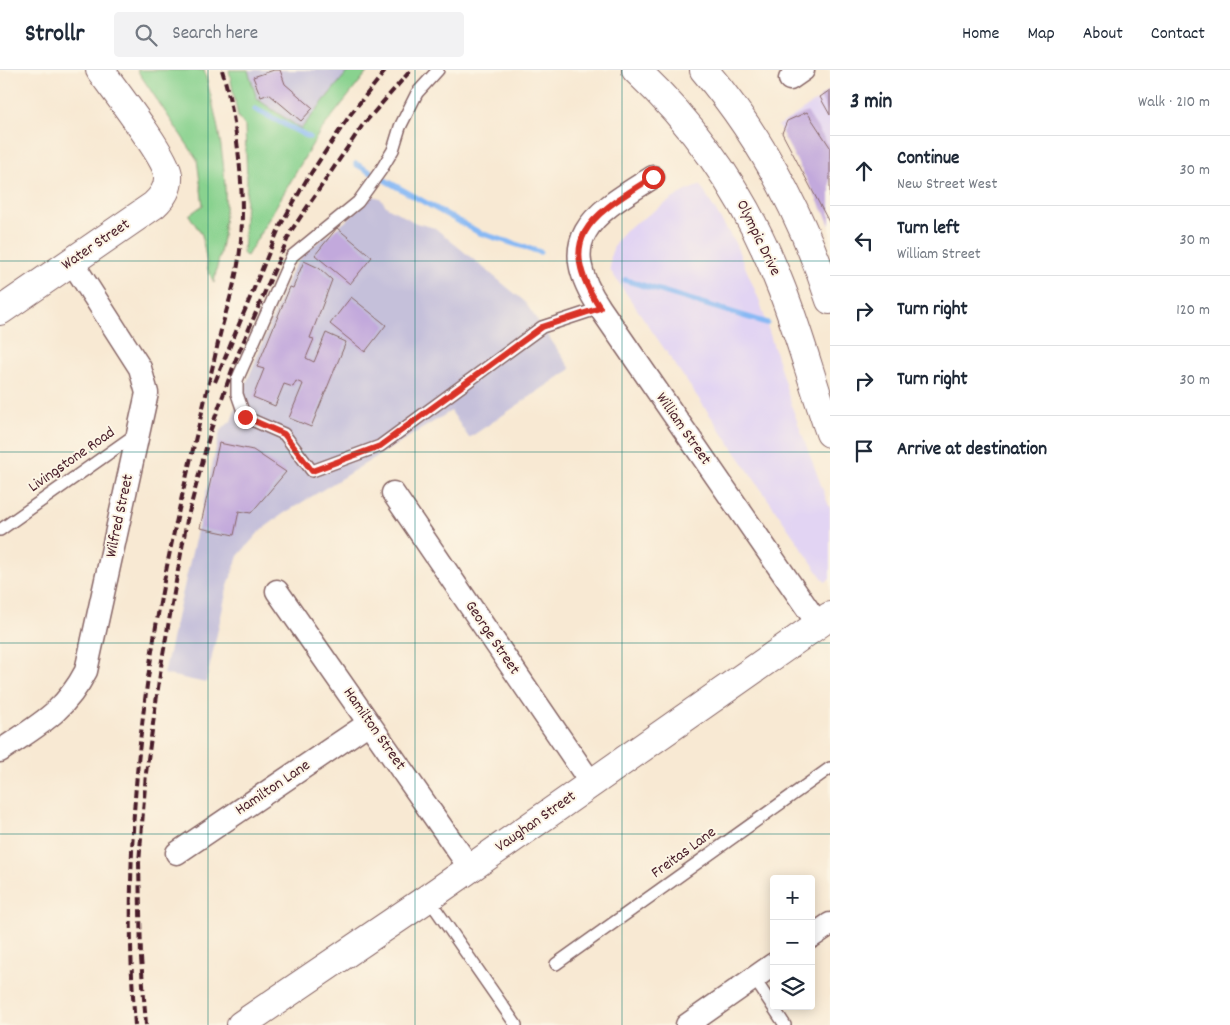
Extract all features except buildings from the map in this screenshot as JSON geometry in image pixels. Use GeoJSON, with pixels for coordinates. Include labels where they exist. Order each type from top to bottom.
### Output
{"type":"FeatureCollection","features":[{"type":"Feature","properties":{"kind":"main road","name":"Water Street"},"geometry":{"type":"LineString","coordinates":[[0,311],[154,206],[163,196],[168,186],[166,164],[100,70]]}},
{"type":"Feature","properties":{"kind":"main road","name":"Olympic Drive"},"geometry":{"type":"LineString","coordinates":[[636,70],[690,128],[742,203],[780,283],[830,433]]}},
{"type":"Feature","properties":{"kind":"main road"},"geometry":{"type":"LineString","coordinates":[[704,70],[748,126],[781,181],[804,231],[830,300]]}},
{"type":"Feature","properties":{"kind":"main road","name":"Vaughan Street"},"geometry":{"type":"LineString","coordinates":[[241,1025],[591,784],[817,615]]}},
{"type":"Feature","properties":{"kind":"street","name":"William Street"},"geometry":{"type":"LineString","coordinates":[[653,177],[607,206],[595,217],[583,236],[580,248],[580,273],[600,308],[817,615]]}},
{"type":"Feature","properties":{"kind":"street","name":"Wilfred Street"},"geometry":{"type":"LineString","coordinates":[[0,751],[54,715],[74,693],[86,671],[147,393],[140,368],[72,262]]}},
{"type":"Feature","properties":{"kind":"street","name":"George Street"},"geometry":{"type":"LineString","coordinates":[[394,493],[591,784]]}},
{"type":"Feature","properties":{"kind":"street","name":"Hamilton Street"},"geometry":{"type":"LineString","coordinates":[[277,591],[470,868]]}},
{"type":"Feature","properties":{"kind":"street","name":"Hamilton Lane"},"geometry":{"type":"LineString","coordinates":[[177,853],[370,723]]}},
{"type":"Feature","properties":{"kind":"street"},"geometry":{"type":"LineString","coordinates":[[815,934],[830,924]]}},
{"type":"Feature","properties":{"kind":"street"},"geometry":{"type":"LineString","coordinates":[[687,1025],[773,965]]}},
{"type":"Feature","properties":{"kind":"lane"},"geometry":{"type":"LineString","coordinates":[[438,70],[417,93],[400,127],[393,150],[368,187],[345,214],[292,256],[237,380],[237,394],[245,417],[284,434],[312,471],[380,446],[542,327],[600,308]]}},
{"type":"Feature","properties":{"kind":"lane","name":"Livingstone Road"},"geometry":{"type":"LineString","coordinates":[[0,530],[138,433]]}},
{"type":"Feature","properties":{"kind":"lane","name":"Freitas Lane"},"geometry":{"type":"LineString","coordinates":[[556,964],[830,768]]}},
{"type":"Feature","properties":{"kind":"lane"},"geometry":{"type":"LineString","coordinates":[[428,898],[516,1025]]}},
{"type":"Feature","properties":{"kind":"lane"},"geometry":{"type":"LineString","coordinates":[[754,978],[785,1025]]}},
{"type":"Feature","properties":{"kind":"shaded area"},"geometry":{"type":"Polygon","coordinates":[[[248,70],[349,70],[301,129],[257,99],[248,70]]]}},
{"type":"Feature","properties":{"kind":"shaded area"},"geometry":{"type":"Polygon","coordinates":[[[830,92],[830,226],[817,195],[778,126],[830,92]]]}},
{"type":"Feature","properties":{"kind":"shaded area"},"geometry":{"type":"Polygon","coordinates":[[[700,185],[735,243],[760,302],[793,410],[830,509],[830,579],[825,582],[610,270],[611,254],[616,242],[625,230],[680,194],[700,185]]]}},
{"type":"Feature","properties":{"kind":"shaded area"},"geometry":{"type":"Polygon","coordinates":[[[373,196],[380,198],[387,207],[416,223],[435,228],[524,301],[571,369],[469,438],[451,411],[283,514],[260,531],[238,556],[227,589],[206,683],[164,674],[220,431],[231,421],[291,272],[304,253],[346,221],[373,196]]]}},
{"type":"Feature","properties":{"kind":"green space"},"geometry":{"type":"Polygon","coordinates":[[[137,70],[204,70],[218,128],[225,186],[223,233],[214,283],[208,270],[202,235],[189,215],[203,205],[197,159],[137,70]]]}},
{"type":"Feature","properties":{"kind":"green space"},"geometry":{"type":"Polygon","coordinates":[[[229,70],[248,70],[257,99],[301,129],[349,70],[369,70],[319,133],[247,256],[243,254],[247,181],[245,126],[238,117],[229,70]]]}},
{"type":"Feature","properties":{"kind":"waterway"},"geometry":{"type":"LineString","coordinates":[[255,109],[309,137]]}},
{"type":"Feature","properties":{"kind":"waterway"},"geometry":{"type":"LineString","coordinates":[[356,164],[480,233],[540,252]]}},
{"type":"Feature","properties":{"kind":"waterway"},"geometry":{"type":"LineString","coordinates":[[625,280],[767,323]]}},
{"type":"Feature","properties":{"kind":"railway"},"geometry":{"type":"LineString","coordinates":[[135,1025],[132,968],[132,854],[135,797],[147,683],[172,542],[220,332],[235,280],[239,258],[242,213],[240,163],[233,114],[222,70]]}},
{"type":"Feature","properties":{"kind":"railway"},"geometry":{"type":"LineString","coordinates":[[215,382],[280,226],[307,179],[350,115],[386,70]]}},
{"type":"Feature","properties":{"kind":"railway"},"geometry":{"type":"LineString","coordinates":[[146,1025],[141,958],[139,863],[146,773],[162,660],[187,520],[211,429],[236,359],[291,231],[362,126],[411,70]]}},
{"type":"Feature","properties":{"kind":"route"},"geometry":{"type":"LineString","coordinates":[[245,417],[284,434],[312,471],[380,446],[542,327],[600,308],[580,273],[579,259],[583,236],[595,217],[607,206],[653,177]]}}]}
